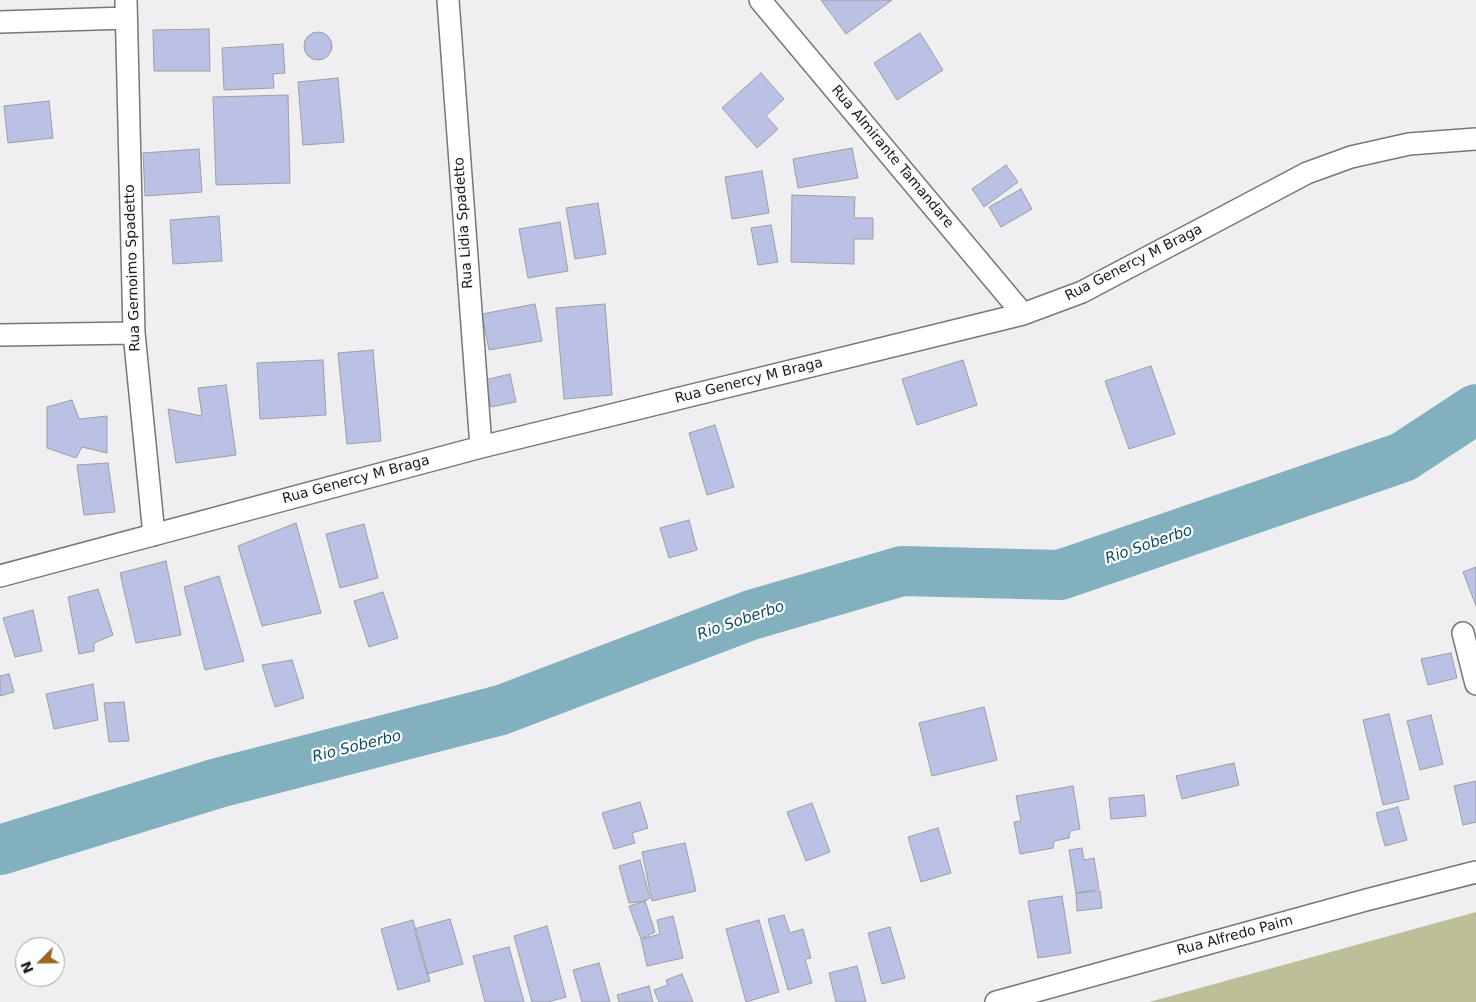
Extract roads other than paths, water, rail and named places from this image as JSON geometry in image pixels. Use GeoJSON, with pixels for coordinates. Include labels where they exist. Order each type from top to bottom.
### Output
{"type":"FeatureCollection","features":[{"type":"Feature","properties":{"kind":"street","name":"Rua Lidia Spadetto"},"geometry":{"type":"LineString","coordinates":[[448,0],[481,447]]}},
{"type":"Feature","properties":{"kind":"street","name":"Rua Almirante Tamandare"},"geometry":{"type":"LineString","coordinates":[[760,0],[1023,314]]}},
{"type":"Feature","properties":{"kind":"street"},"geometry":{"type":"LineString","coordinates":[[0,22],[126,9]]}},
{"type":"Feature","properties":{"kind":"street","name":"Rua Gernoimo Spadetto"},"geometry":{"type":"LineString","coordinates":[[126,9],[134,333],[154,535]]}},
{"type":"Feature","properties":{"kind":"street","name":"Rua Genercy M Braga"},"geometry":{"type":"LineString","coordinates":[[0,576],[481,447],[1023,314],[1082,292],[1307,173],[1351,156],[1409,144],[1476,139]]}},
{"type":"Feature","properties":{"kind":"street"},"geometry":{"type":"LineString","coordinates":[[0,335],[134,333]]}},
{"type":"Feature","properties":{"kind":"street"},"geometry":{"type":"LineString","coordinates":[[1463,633],[1476,684]]}},
{"type":"Feature","properties":{"kind":"street","name":"Rua Alfredo Paim"},"geometry":{"type":"LineString","coordinates":[[996,1002],[1366,900],[1476,872]]}},
{"type":"Feature","properties":{"kind":"waterway","name":"Rio Soberbo"},"geometry":{"type":"LineString","coordinates":[[0,850],[218,783],[501,710],[751,615],[902,571],[1060,575],[1403,457],[1476,409]]}}]}
